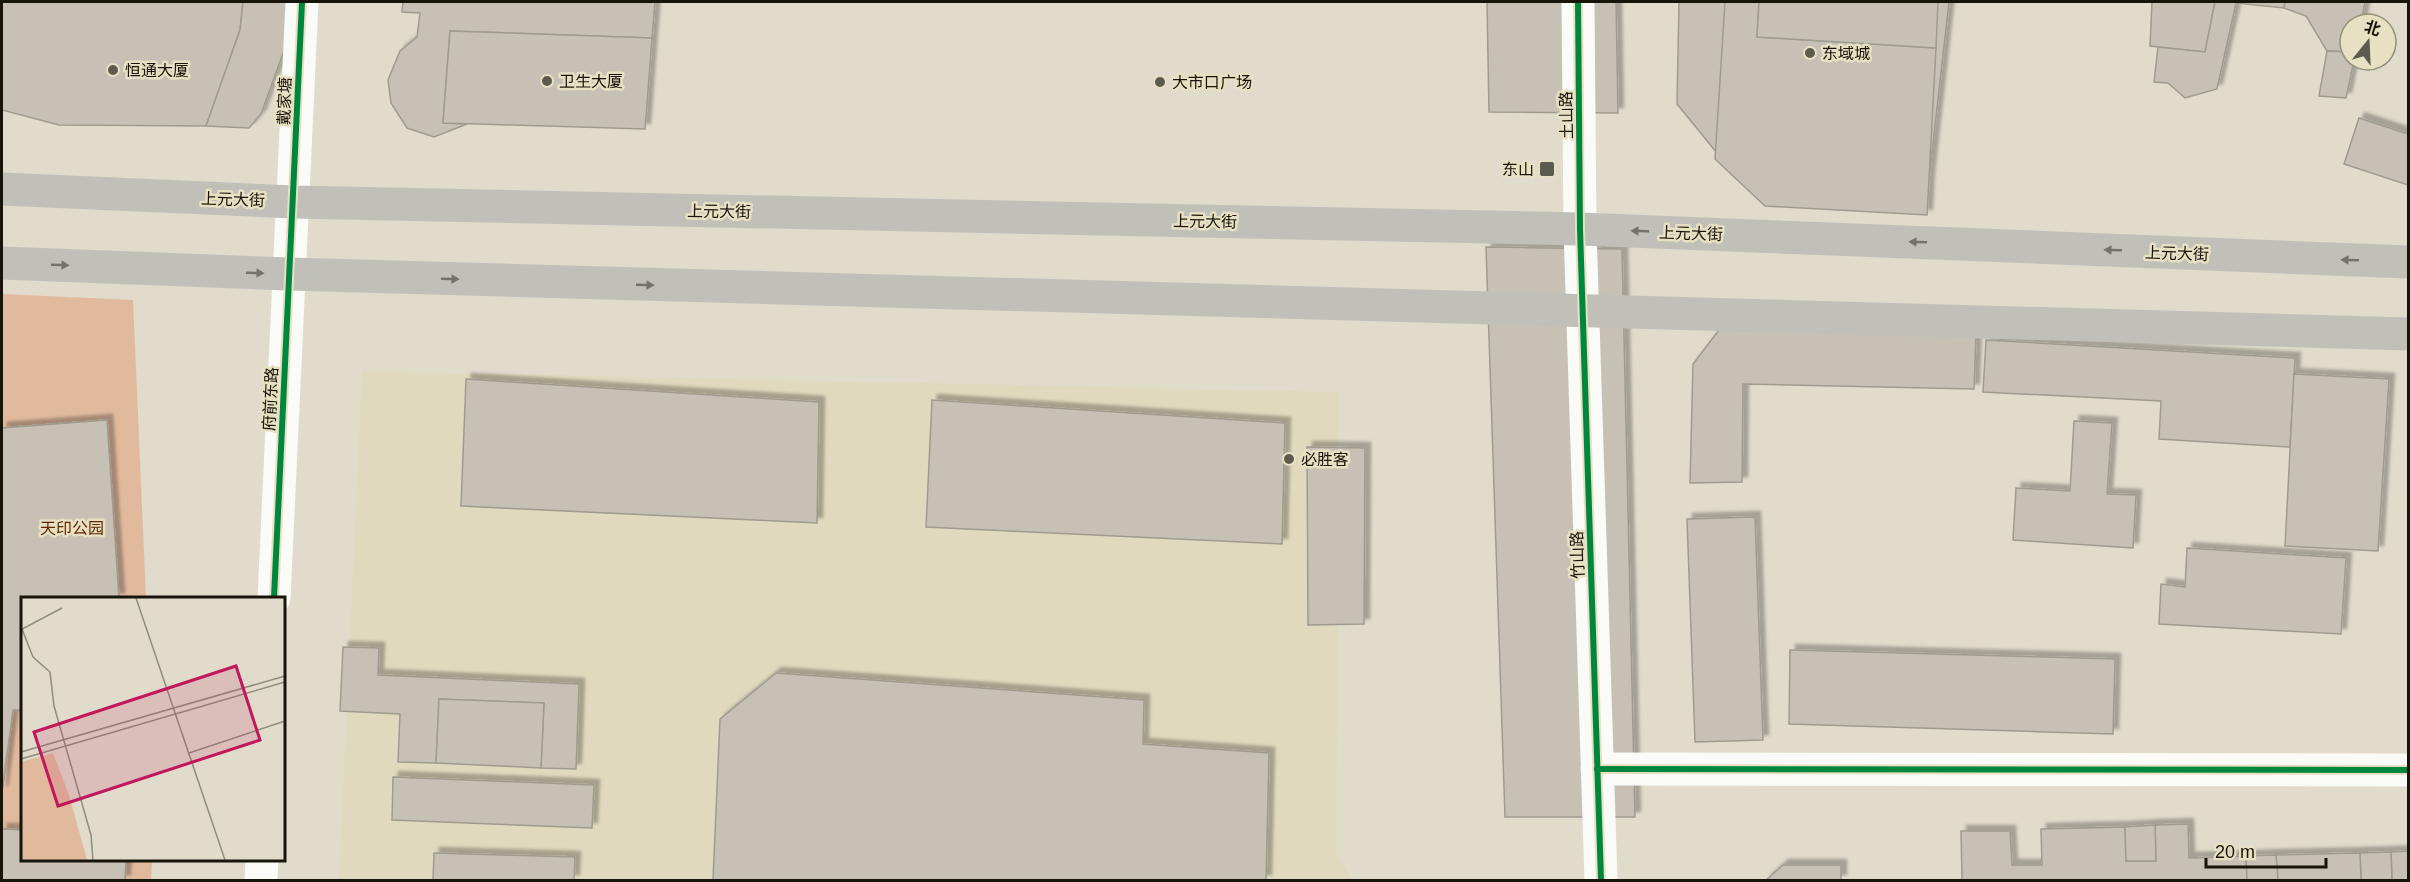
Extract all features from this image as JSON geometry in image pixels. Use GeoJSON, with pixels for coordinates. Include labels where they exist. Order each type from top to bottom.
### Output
{"type":"FeatureCollection","features":[{"type":"Feature","properties":{"kind":"main road","name":"上元大街"},"geometry":{"type":"LineString","coordinates":[[2,189],[293,202],[1580,229],[2409,262]]}},
{"type":"Feature","properties":{"kind":"main road"},"geometry":{"type":"LineString","coordinates":[[2,263],[290,274],[2409,334]]}},
{"type":"Feature","properties":{"kind":"street","name":"戴家塘"},"geometry":{"type":"LineString","coordinates":[[293,202],[302,2]]}},
{"type":"Feature","properties":{"kind":"street","name":"土山路"},"geometry":{"type":"LineString","coordinates":[[1578,2],[1580,229]]}},
{"type":"Feature","properties":{"kind":"street","name":"府前东路"},"geometry":{"type":"LineString","coordinates":[[274,597],[293,202]]}},
{"type":"Feature","properties":{"kind":"street","name":"竹山路"},"geometry":{"type":"LineString","coordinates":[[1580,229],[1601,880]]}},
{"type":"Feature","properties":{"kind":"street"},"geometry":{"type":"LineString","coordinates":[[1597,769],[2409,770]]}},
{"type":"Feature","properties":{"kind":"street"},"geometry":{"type":"LineString","coordinates":[[261,880],[262,861]]}},
{"type":"Feature","properties":{"kind":"shaded area"},"geometry":{"type":"Polygon","coordinates":[[[362,371],[1339,392],[1336,852],[1353,880],[339,880],[362,371]]]}},
{"type":"Feature","properties":{"kind":"green space","name":"天印公园"},"geometry":{"type":"Polygon","coordinates":[[[2,294],[133,300],[146,597],[21,597],[21,861],[152,861],[151,880],[2,880],[2,294]]]}},
{"type":"Feature","properties":{"kind":"building","name":"恒通大厦"},"geometry":{"type":"Polygon","coordinates":[[[2,2],[243,2],[240,30],[206,126],[59,125],[2,110],[2,2]]]}},
{"type":"Feature","properties":{"kind":"building"},"geometry":{"type":"Polygon","coordinates":[[[243,2],[289,2],[286,45],[261,114],[249,128],[206,126],[240,30],[243,2]]]}},
{"type":"Feature","properties":{"kind":"building"},"geometry":{"type":"Polygon","coordinates":[[[403,2],[655,2],[652,38],[450,31],[443,123],[467,124],[434,137],[407,128],[391,103],[388,80],[400,51],[417,37],[420,13],[402,12],[403,2]]]}},
{"type":"Feature","properties":{"kind":"building"},"geometry":{"type":"Polygon","coordinates":[[[1487,2],[1616,2],[1618,113],[1489,112],[1487,2]]]}},
{"type":"Feature","properties":{"kind":"building","name":"东域城"},"geometry":{"type":"Polygon","coordinates":[[[1679,2],[1949,2],[1929,178],[1730,169],[1677,104],[1679,2]]]}},
{"type":"Feature","properties":{"kind":"building","name":"东域城"},"geometry":{"type":"Polygon","coordinates":[[[1725,2],[1759,2],[1757,37],[1936,48],[1927,215],[1765,206],[1715,159],[1725,2]]]}},
{"type":"Feature","properties":{"kind":"building"},"geometry":{"type":"Polygon","coordinates":[[[1759,2],[1938,2],[1936,48],[1757,37],[1759,2]]]}},
{"type":"Feature","properties":{"kind":"building"},"geometry":{"type":"Polygon","coordinates":[[[2152,2],[2215,2],[2205,52],[2150,46],[2152,2]]]}},
{"type":"Feature","properties":{"kind":"building"},"geometry":{"type":"Polygon","coordinates":[[[2215,2],[2285,2],[2284,8],[2236,3],[2217,89],[2185,98],[2168,83],[2154,82],[2158,47],[2205,52],[2215,2]]]}},
{"type":"Feature","properties":{"kind":"building"},"geometry":{"type":"Polygon","coordinates":[[[2285,2],[2365,2],[2363,12],[2338,12],[2338,51],[2327,51],[2306,16],[2284,8],[2285,2]]]}},
{"type":"Feature","properties":{"kind":"building","name":"卫生大厦"},"geometry":{"type":"Polygon","coordinates":[[[450,31],[652,38],[645,129],[443,123],[450,31]]]}},
{"type":"Feature","properties":{"kind":"building"},"geometry":{"type":"Polygon","coordinates":[[[2327,51],[2338,51],[2338,72],[2351,72],[2346,98],[2319,96],[2327,51]]]}},
{"type":"Feature","properties":{"kind":"building"},"geometry":{"type":"Polygon","coordinates":[[[2359,118],[2408,134],[2408,185],[2344,164],[2359,118]]]}},
{"type":"Feature","properties":{"kind":"building"},"geometry":{"type":"Polygon","coordinates":[[[1486,247],[1622,249],[1635,817],[1505,817],[1486,247]]]}},
{"type":"Feature","properties":{"kind":"building"},"geometry":{"type":"Polygon","coordinates":[[[1719,330],[1976,335],[1974,389],[1743,384],[1742,482],[1690,483],[1693,364],[1719,330]]]}},
{"type":"Feature","properties":{"kind":"building"},"geometry":{"type":"Polygon","coordinates":[[[1986,340],[2295,358],[2290,447],[2159,439],[2161,401],[1983,392],[1986,340]]]}},
{"type":"Feature","properties":{"kind":"building"},"geometry":{"type":"Polygon","coordinates":[[[2294,374],[2389,379],[2378,551],[2285,546],[2294,374]]]}},
{"type":"Feature","properties":{"kind":"building"},"geometry":{"type":"Polygon","coordinates":[[[466,379],[819,402],[817,523],[461,506],[466,379]]]}},
{"type":"Feature","properties":{"kind":"building"},"geometry":{"type":"Polygon","coordinates":[[[932,400],[1285,423],[1282,544],[926,527],[932,400]]]}},
{"type":"Feature","properties":{"kind":"building"},"geometry":{"type":"Polygon","coordinates":[[[107,420],[119,597],[21,597],[21,710],[13,710],[2,792],[2,428],[107,420]]]}},
{"type":"Feature","properties":{"kind":"building"},"geometry":{"type":"Polygon","coordinates":[[[107,420],[119,597],[21,597],[21,710],[13,710],[2,792],[2,428],[107,420]]]}},
{"type":"Feature","properties":{"kind":"building"},"geometry":{"type":"Polygon","coordinates":[[[2074,421],[2112,423],[2107,494],[2136,495],[2133,548],[2013,540],[2016,488],[2070,491],[2074,421]]]}},
{"type":"Feature","properties":{"kind":"building"},"geometry":{"type":"Polygon","coordinates":[[[1307,447],[1365,448],[1364,624],[1308,625],[1307,447]]]}},
{"type":"Feature","properties":{"kind":"building"},"geometry":{"type":"Polygon","coordinates":[[[1755,517],[1763,740],[1695,742],[1687,519],[1755,517]]]}},
{"type":"Feature","properties":{"kind":"building"},"geometry":{"type":"Polygon","coordinates":[[[2187,548],[2346,558],[2341,634],[2159,624],[2161,584],[2185,587],[2187,548]]]}},
{"type":"Feature","properties":{"kind":"building"},"geometry":{"type":"Polygon","coordinates":[[[343,647],[379,648],[378,675],[579,684],[576,769],[541,768],[544,703],[439,699],[436,763],[398,762],[400,714],[340,711],[343,647]]]}},
{"type":"Feature","properties":{"kind":"building"},"geometry":{"type":"Polygon","coordinates":[[[1790,650],[2115,659],[2113,734],[1789,724],[1790,650]]]}},
{"type":"Feature","properties":{"kind":"building"},"geometry":{"type":"Polygon","coordinates":[[[776,673],[1144,700],[1143,744],[1269,753],[1266,880],[713,880],[720,719],[776,673]]]}},
{"type":"Feature","properties":{"kind":"building"},"geometry":{"type":"Polygon","coordinates":[[[439,699],[544,703],[541,768],[436,763],[439,699]]]}},
{"type":"Feature","properties":{"kind":"building"},"geometry":{"type":"Polygon","coordinates":[[[393,777],[594,785],[592,828],[392,820],[393,777]]]}},
{"type":"Feature","properties":{"kind":"building"},"geometry":{"type":"Polygon","coordinates":[[[2188,824],[2189,858],[2246,856],[2247,880],[1962,880],[1961,831],[2010,831],[2012,865],[2042,865],[2041,829],[2125,827],[2126,861],[2156,861],[2155,825],[2188,824]]]}},
{"type":"Feature","properties":{"kind":"building"},"geometry":{"type":"Polygon","coordinates":[[[2155,825],[2156,861],[2126,861],[2125,827],[2155,825]]]}},
{"type":"Feature","properties":{"kind":"building"},"geometry":{"type":"Polygon","coordinates":[[[2,829],[21,830],[21,861],[126,861],[125,880],[2,880],[2,829]]]}},
{"type":"Feature","properties":{"kind":"building"},"geometry":{"type":"Polygon","coordinates":[[[2,829],[21,830],[21,861],[126,861],[125,880],[2,880],[2,829]]]}},
{"type":"Feature","properties":{"kind":"building"},"geometry":{"type":"Polygon","coordinates":[[[2408,851],[2408,880],[2392,880],[2391,852],[2408,851]]]}},
{"type":"Feature","properties":{"kind":"building"},"geometry":{"type":"Polygon","coordinates":[[[2391,852],[2392,880],[2361,880],[2360,853],[2391,852]]]}},
{"type":"Feature","properties":{"kind":"building"},"geometry":{"type":"Polygon","coordinates":[[[434,853],[575,857],[574,880],[433,880],[434,853]]]}},
{"type":"Feature","properties":{"kind":"building"},"geometry":{"type":"Polygon","coordinates":[[[2360,853],[2361,880],[2278,880],[2276,855],[2360,853]]]}},
{"type":"Feature","properties":{"kind":"building"},"geometry":{"type":"Polygon","coordinates":[[[2276,855],[2278,880],[2247,880],[2246,856],[2276,855]]]}},
{"type":"Feature","properties":{"kind":"building"},"geometry":{"type":"Polygon","coordinates":[[[1783,865],[1841,865],[1841,880],[1766,880],[1783,865]]]}},
{"type":"Feature","properties":{"kind":"cycle path"},"geometry":{"type":"LineString","coordinates":[[274,597],[302,2]]}},
{"type":"Feature","properties":{"kind":"cycle path"},"geometry":{"type":"LineString","coordinates":[[1578,2],[1580,229],[1601,880]]}},
{"type":"Feature","properties":{"kind":"cycle path"},"geometry":{"type":"LineString","coordinates":[[1597,769],[2408,770]]}},
{"type":"Feature","properties":{"kind":"place","name":"东域城"},"geometry":{"type":"Point","coordinates":[1810,53]}},
{"type":"Feature","properties":{"kind":"place","name":"恒通大厦"},"geometry":{"type":"Point","coordinates":[113,70]}},
{"type":"Feature","properties":{"kind":"place","name":"卫生大厦"},"geometry":{"type":"Point","coordinates":[547,81]}},
{"type":"Feature","properties":{"kind":"place","name":"大市口广场"},"geometry":{"type":"Point","coordinates":[1160,82]}},
{"type":"Feature","properties":{"kind":"place","name":"东山"},"geometry":{"type":"Point","coordinates":[1547,169]}},
{"type":"Feature","properties":{"kind":"place","name":"必胜客"},"geometry":{"type":"Point","coordinates":[1289,459]}}]}
